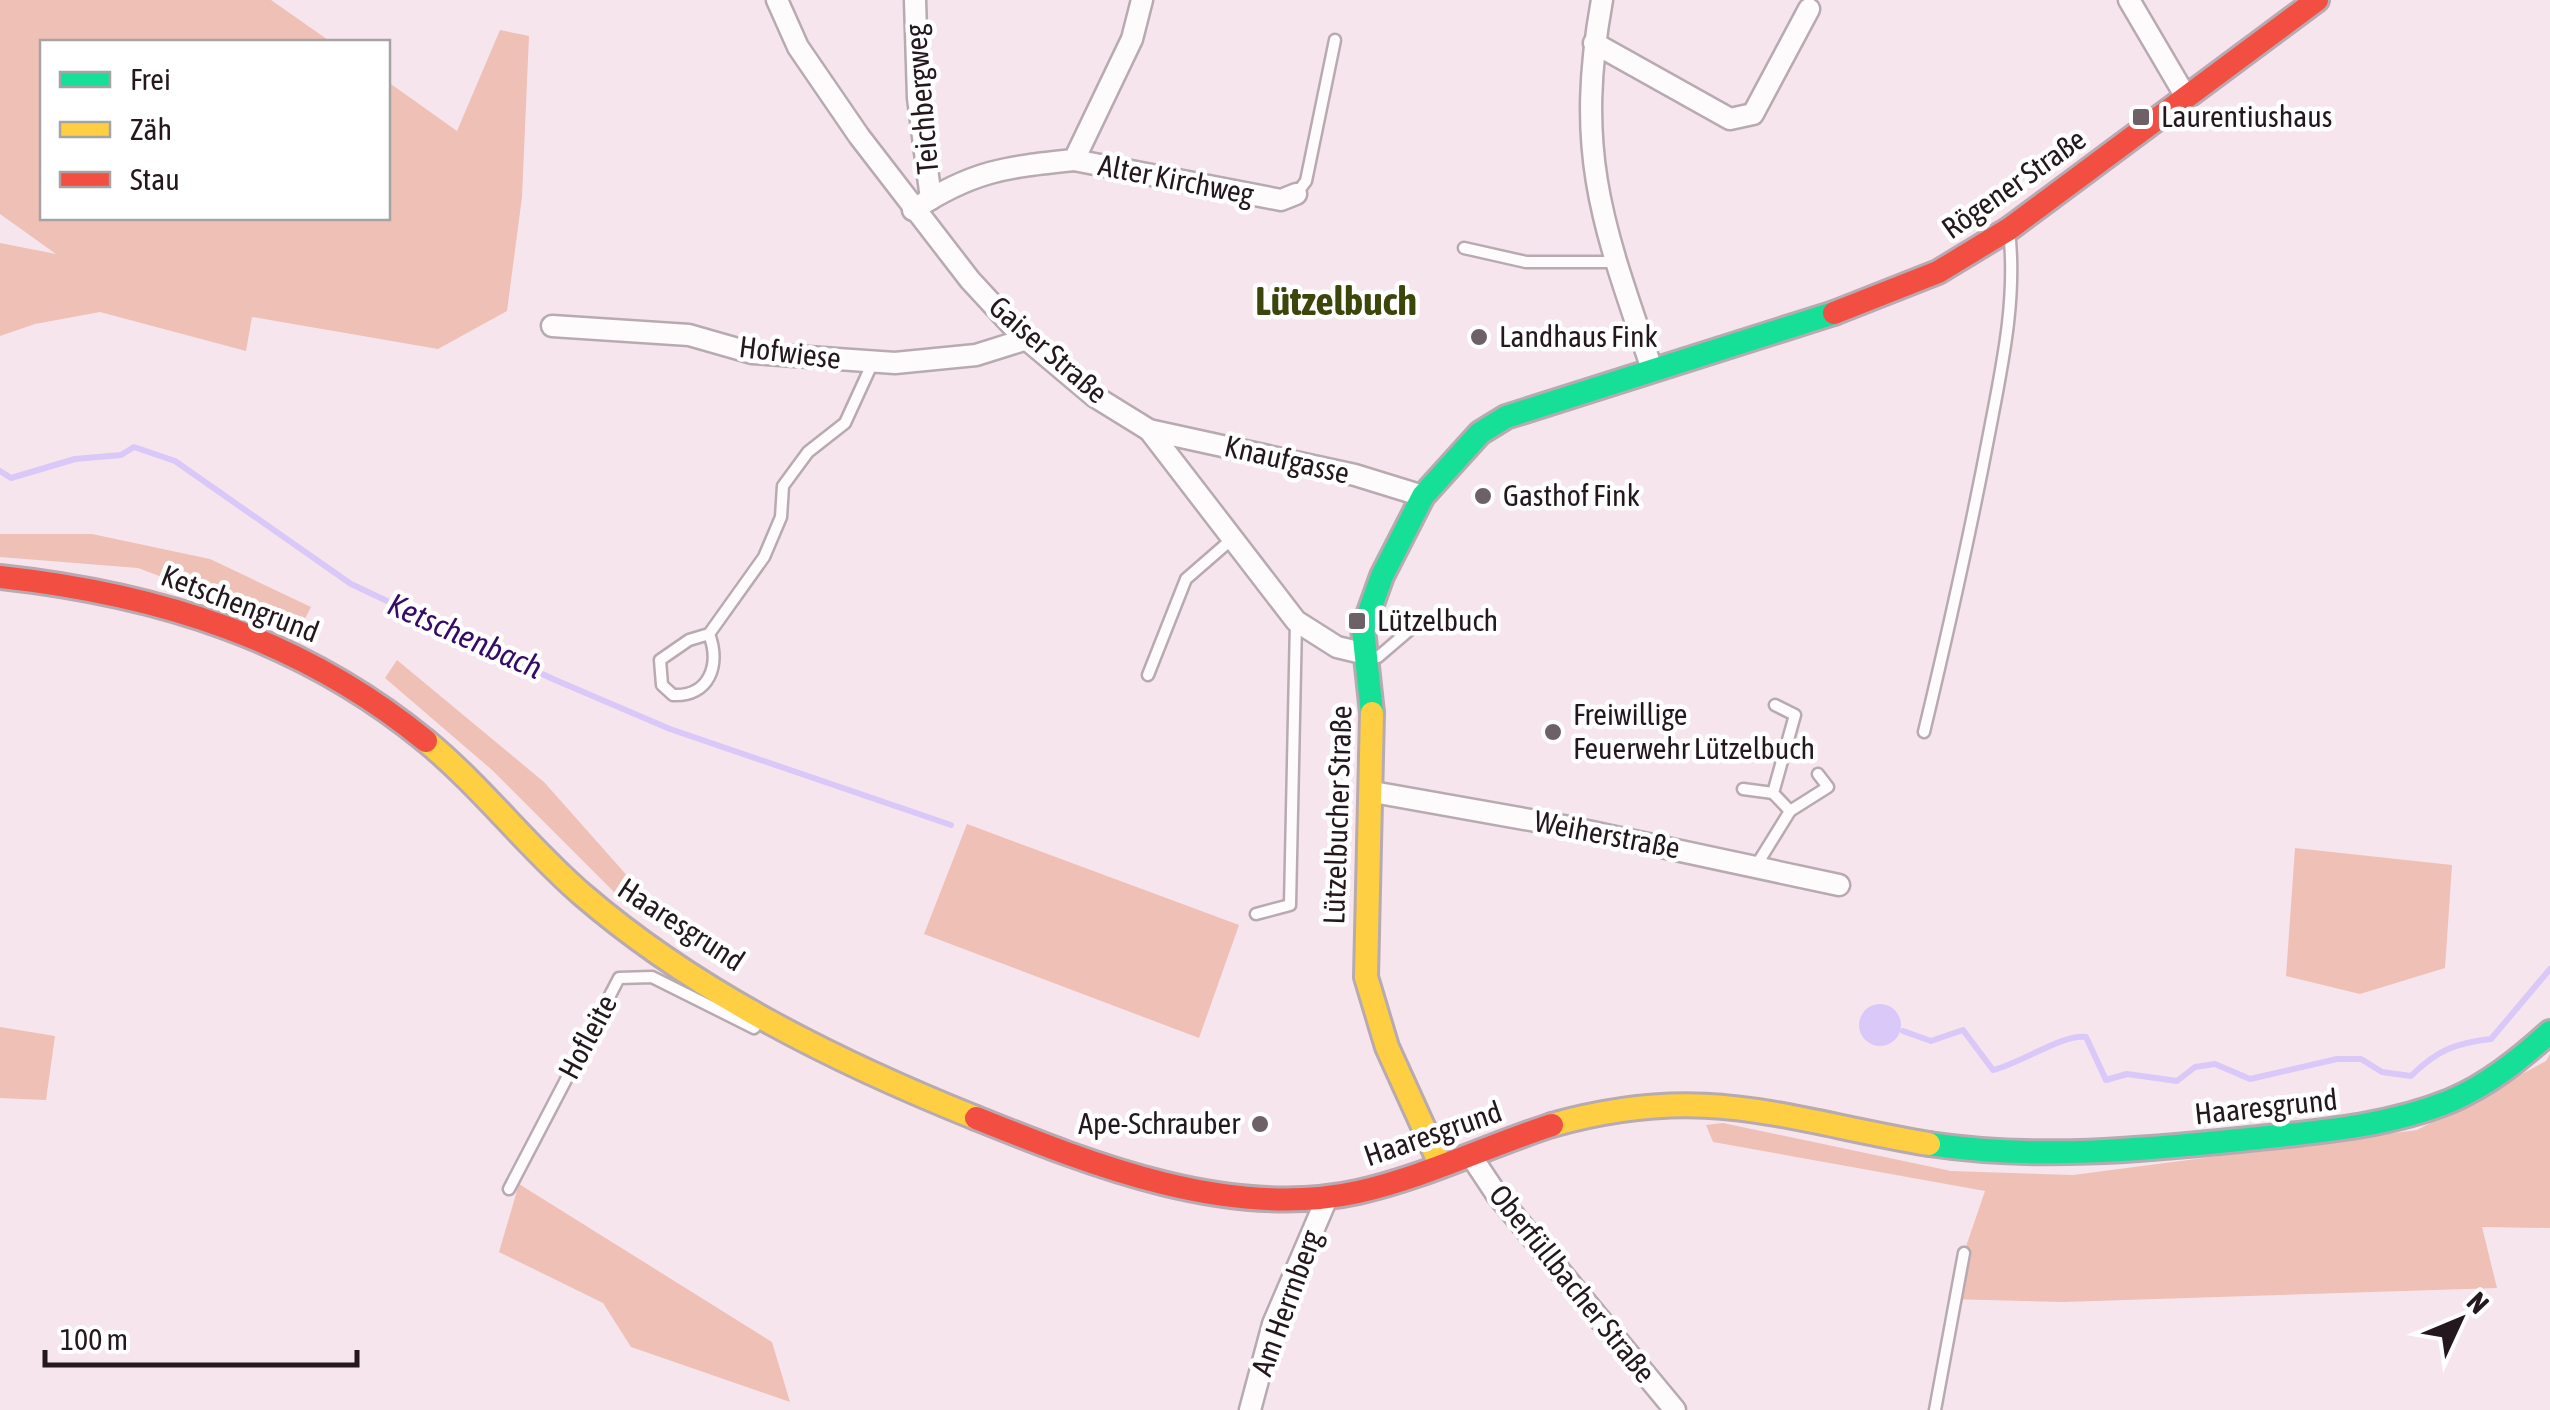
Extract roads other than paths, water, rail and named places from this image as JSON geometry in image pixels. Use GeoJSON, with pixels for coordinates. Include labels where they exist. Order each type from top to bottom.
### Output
{"type":"FeatureCollection","features":[{"type":"Feature","properties":{"kind":"street","name":"Gaiser Straße"},"geometry":{"type":"LineString","coordinates":[[778,0],[798,47],[922,204],[970,280],[1027,338],[1094,396],[1149,430],[1296,622],[1337,647],[1362,653]]}},
{"type":"Feature","properties":{"kind":"street","name":"Teichbergweg"},"geometry":{"type":"LineString","coordinates":[[915,0],[922,204]]}},
{"type":"Feature","properties":{"kind":"street"},"geometry":{"type":"LineString","coordinates":[[1074,160],[1132,40],[1142,0]]}},
{"type":"Feature","properties":{"kind":"street"},"geometry":{"type":"LineString","coordinates":[[1602,0],[1588,108],[1592,169],[1615,262],[1652,369]]}},
{"type":"Feature","properties":{"kind":"street"},"geometry":{"type":"LineString","coordinates":[[2130,0],[2186,97]]}},
{"type":"Feature","properties":{"kind":"street","name":"Rögener Straße"},"geometry":{"type":"LineString","coordinates":[[1652,369],[1862,304],[1938,272],[2009,229],[2317,0]]}},
{"type":"Feature","properties":{"kind":"street"},"geometry":{"type":"LineString","coordinates":[[1594,43],[1730,119],[1743,119],[1753,114],[1809,9]]}},
{"type":"Feature","properties":{"kind":"street","name":"Alter Kirchweg"},"geometry":{"type":"LineString","coordinates":[[922,204],[966,178],[1011,166],[1074,160],[1281,200],[1296,194]]}},
{"type":"Feature","properties":{"kind":"street","name":"Hofwiese"},"geometry":{"type":"LineString","coordinates":[[552,326],[689,335],[752,353],[873,362],[976,354],[1027,338]]}},
{"type":"Feature","properties":{"kind":"street","name":"Lützelbucher Straße"},"geometry":{"type":"LineString","coordinates":[[1441,1166],[1387,1046],[1366,978],[1374,701],[1362,653],[1363,629],[1382,576],[1423,496],[1480,433],[1506,417],[1652,369]]}},
{"type":"Feature","properties":{"kind":"street","name":"Knaufgasse"},"geometry":{"type":"LineString","coordinates":[[1149,430],[1356,475],[1423,496]]}},
{"type":"Feature","properties":{"kind":"street","name":"Ketschengrund"},"geometry":{"type":"LineString","coordinates":[[0,577],[100,587],[216,620],[302,656],[361,691],[435,747]]}},
{"type":"Feature","properties":{"kind":"street","name":"Haaresgrund"},"geometry":{"type":"LineString","coordinates":[[435,747],[606,914],[766,1015],[872,1074],[953,1110],[1068,1152],[1218,1194],[1327,1198],[1380,1187],[1566,1121],[1628,1107],[1677,1103],[1737,1104],[1952,1147],[2034,1152],[2109,1152],[2368,1126],[2454,1100],[2524,1056],[2550,1032]]}},
{"type":"Feature","properties":{"kind":"street","name":"Weiherstraße"},"geometry":{"type":"LineString","coordinates":[[1374,792],[1839,885]]}},
{"type":"Feature","properties":{"kind":"street","name":"Oberfüllbacher Straße"},"geometry":{"type":"LineString","coordinates":[[1472,1156],[1497,1195],[1675,1410]]}},
{"type":"Feature","properties":{"kind":"street","name":"Am Herrnberg"},"geometry":{"type":"LineString","coordinates":[[1250,1410],[1274,1324],[1327,1198]]}},
{"type":"Feature","properties":{"kind":"lane","name":"Alter Kirchweg"},"geometry":{"type":"LineString","coordinates":[[1296,194],[1306,181],[1334,40]]}},
{"type":"Feature","properties":{"kind":"lane"},"geometry":{"type":"LineString","coordinates":[[1924,732],[1959,593],[2000,378],[2014,276],[2009,229]]}},
{"type":"Feature","properties":{"kind":"lane"},"geometry":{"type":"LineString","coordinates":[[1464,248],[1526,262],[1615,262]]}},
{"type":"Feature","properties":{"kind":"lane"},"geometry":{"type":"LineString","coordinates":[[709,634],[715,662],[709,679],[685,696],[672,695],[658,674],[660,660],[689,640],[709,634],[764,558],[781,517],[783,486],[808,452],[845,423],[873,362]]}},
{"type":"Feature","properties":{"kind":"lane"},"geometry":{"type":"LineString","coordinates":[[1148,674],[1186,579],[1232,539]]}},
{"type":"Feature","properties":{"kind":"lane"},"geometry":{"type":"LineString","coordinates":[[1362,653],[1378,656],[1420,621],[1437,626]]}},
{"type":"Feature","properties":{"kind":"lane"},"geometry":{"type":"LineString","coordinates":[[1256,914],[1290,905],[1296,622]]}},
{"type":"Feature","properties":{"kind":"lane"},"geometry":{"type":"LineString","coordinates":[[1773,792],[1795,715],[1775,705]]}},
{"type":"Feature","properties":{"kind":"lane"},"geometry":{"type":"LineString","coordinates":[[1755,867],[1790,811],[1828,787],[1818,774]]}},
{"type":"Feature","properties":{"kind":"lane"},"geometry":{"type":"LineString","coordinates":[[1743,789],[1773,792],[1790,811]]}},
{"type":"Feature","properties":{"kind":"lane","name":"Hofleite"},"geometry":{"type":"LineString","coordinates":[[509,1189],[619,978],[652,977],[754,1028],[766,1015]]}},
{"type":"Feature","properties":{"kind":"lane"},"geometry":{"type":"LineString","coordinates":[[1934,1410],[1964,1254]]}},
{"type":"Feature","properties":{"kind":"waterway","name":"Ketschenbach"},"geometry":{"type":"LineString","coordinates":[[0,471],[11,478],[75,459],[121,455],[134,447],[175,461],[351,584],[553,679],[670,729],[951,825]]}},
{"type":"Feature","properties":{"kind":"waterway"},"geometry":{"type":"LineString","coordinates":[[1903,1031],[1931,1041],[1963,1030],[1993,1070],[2065,1040],[2086,1037],[2106,1080],[2127,1074],[2177,1081],[2195,1067],[2215,1064],[2250,1079],[2337,1059],[2361,1059],[2382,1072],[2411,1076],[2448,1049],[2491,1039],[2550,969]]}},
{"type":"Feature","properties":{"kind":"place","name":"Laurentiushaus"},"geometry":{"type":"Point","coordinates":[2141,117]}},
{"type":"Feature","properties":{"kind":"place","name":"Landhaus Fink"},"geometry":{"type":"Point","coordinates":[1479,337]}},
{"type":"Feature","properties":{"kind":"place","name":"Gasthof Fink"},"geometry":{"type":"Point","coordinates":[1483,496]}},
{"type":"Feature","properties":{"kind":"place","name":"Lützelbuch"},"geometry":{"type":"Point","coordinates":[1357,621]}},
{"type":"Feature","properties":{"kind":"place","name":"Freiwillige Feuerwehr Lützelbuch"},"geometry":{"type":"Point","coordinates":[1553,732]}},
{"type":"Feature","properties":{"kind":"place","name":"Ape-Schrauber"},"geometry":{"type":"Point","coordinates":[1260,1124]}},
{"type":"Feature","properties":{"kind":"district","name":"Lützelbuch"},"geometry":{"type":"Point","coordinates":[1336,301]}}]}
